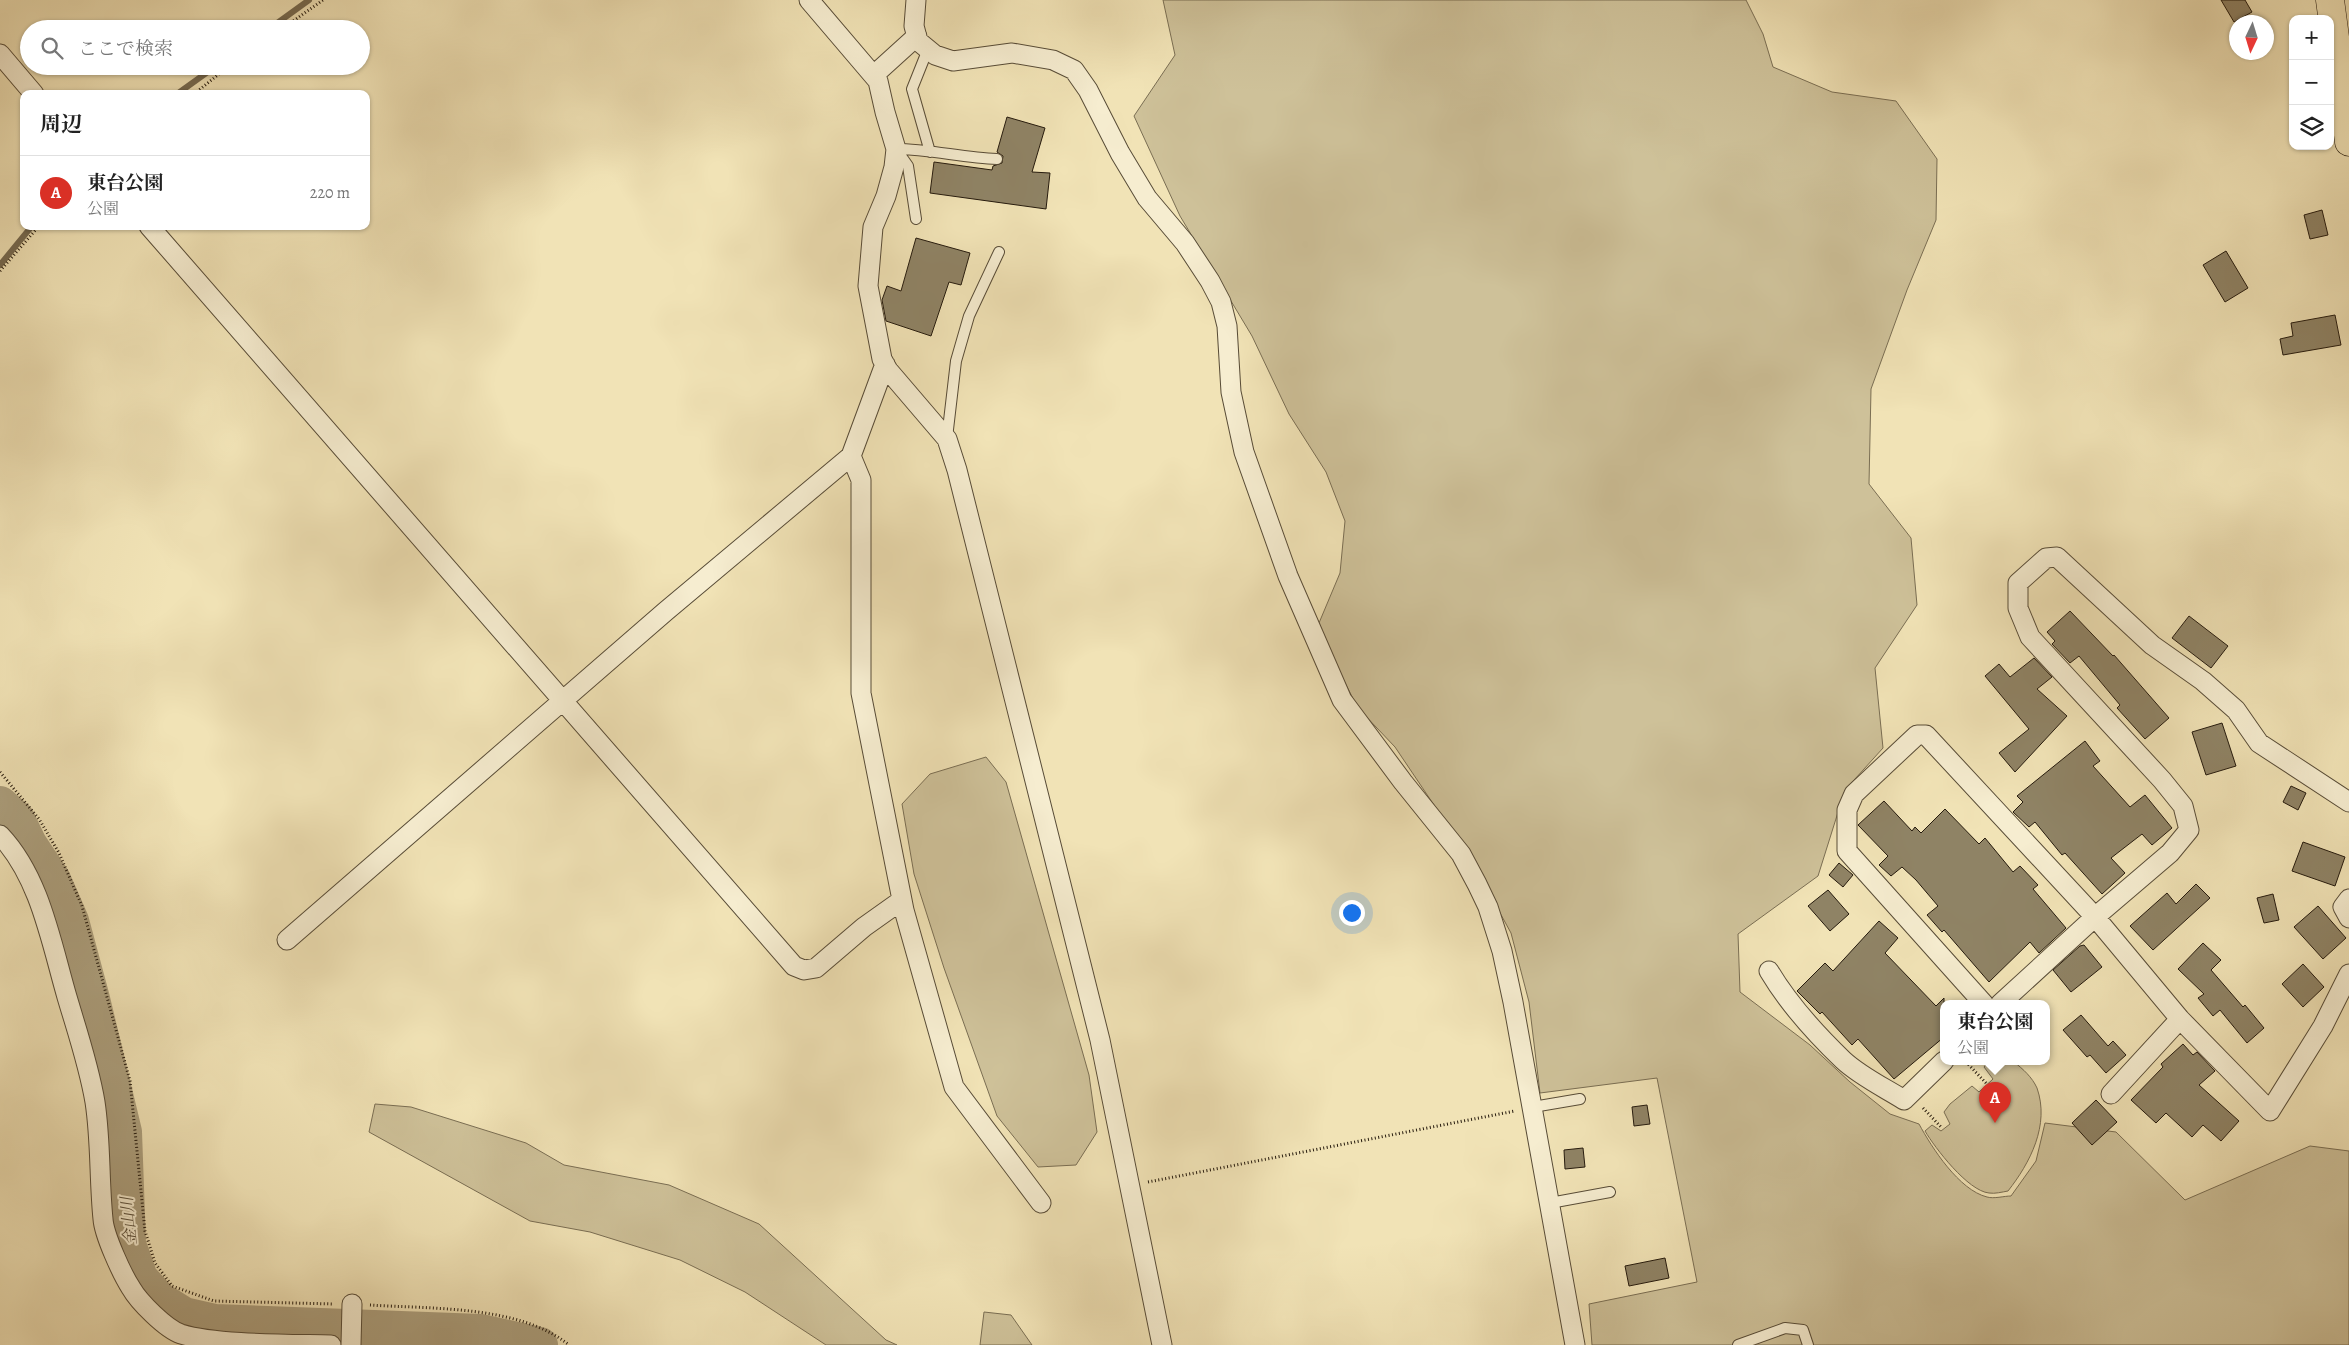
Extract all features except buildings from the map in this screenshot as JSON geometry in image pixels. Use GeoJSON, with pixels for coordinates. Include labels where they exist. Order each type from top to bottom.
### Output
{"type":"FeatureCollection","features":[{"type":"Feature","properties":{"kind":"highway"},"geometry":{"type":"LineString","coordinates":[[2330,0],[2349,142]]}},
{"type":"Feature","properties":{"kind":"street"},"geometry":{"type":"LineString","coordinates":[[809,0],[878,81],[896,149],[894,167],[886,196],[873,227],[868,286],[876,336],[885,364],[947,439],[957,470],[1100,1040],[1162,1345]]}},
{"type":"Feature","properties":{"kind":"street"},"geometry":{"type":"LineString","coordinates":[[916,0],[914,26],[922,43],[935,55],[953,61],[1012,53],[1053,60],[1074,70],[1088,90],[1120,153],[1147,198],[1185,243],[1210,280],[1222,302],[1227,326],[1231,392],[1244,452],[1288,576],[1342,700],[1403,782],[1461,854],[1488,907],[1502,951],[1533,1107],[1575,1345]]}},
{"type":"Feature","properties":{"kind":"street"},"geometry":{"type":"LineString","coordinates":[[874,75],[922,43]]}},
{"type":"Feature","properties":{"kind":"street"},"geometry":{"type":"LineString","coordinates":[[0,54],[31,90]]}},
{"type":"Feature","properties":{"kind":"street"},"geometry":{"type":"LineString","coordinates":[[152,230],[794,966],[804,970],[816,968],[864,926],[902,900]]}},
{"type":"Feature","properties":{"kind":"street"},"geometry":{"type":"LineString","coordinates":[[287,940],[562,701],[851,456],[885,364]]}},
{"type":"Feature","properties":{"kind":"street"},"geometry":{"type":"LineString","coordinates":[[851,456],[861,480],[862,693],[902,900],[954,1086],[1041,1203]]}},
{"type":"Feature","properties":{"kind":"street"},"geometry":{"type":"LineString","coordinates":[[2004,1000],[2170,853],[2189,830],[2183,806],[2162,780],[2030,638],[2018,608],[2018,583],[2046,558],[2057,557],[2152,645],[2203,681],[2236,710],[2260,743],[2349,802]]}},
{"type":"Feature","properties":{"kind":"street"},"geometry":{"type":"LineString","coordinates":[[1980,1000],[1847,851],[1847,810],[1854,794],[1917,735],[1926,735],[2096,917],[2180,1019],[2270,1111],[2324,1026],[2349,974]]}},
{"type":"Feature","properties":{"kind":"street"},"geometry":{"type":"LineString","coordinates":[[0,834],[14,849],[33,887],[54,950],[95,1102],[101,1153],[103,1220],[107,1236],[131,1289],[150,1310],[179,1334],[207,1341],[330,1345]]}},
{"type":"Feature","properties":{"kind":"street"},"geometry":{"type":"LineString","coordinates":[[2349,899],[2343,907],[2349,918]]}},
{"type":"Feature","properties":{"kind":"street"},"geometry":{"type":"LineString","coordinates":[[1769,971],[1777,985],[1805,1019],[1844,1061],[1904,1100],[1940,1065]]}},
{"type":"Feature","properties":{"kind":"street"},"geometry":{"type":"LineString","coordinates":[[2111,1094],[2180,1019]]}},
{"type":"Feature","properties":{"kind":"street"},"geometry":{"type":"LineString","coordinates":[[351,1345],[352,1304]]}},
{"type":"Feature","properties":{"kind":"lane"},"geometry":{"type":"LineString","coordinates":[[922,43],[912,89],[930,152]]}},
{"type":"Feature","properties":{"kind":"lane"},"geometry":{"type":"LineString","coordinates":[[896,149],[917,149],[971,158],[997,159]]}},
{"type":"Feature","properties":{"kind":"lane"},"geometry":{"type":"LineString","coordinates":[[896,149],[908,166],[916,219]]}},
{"type":"Feature","properties":{"kind":"lane"},"geometry":{"type":"LineString","coordinates":[[947,439],[956,361],[969,316],[999,252]]}},
{"type":"Feature","properties":{"kind":"lane"},"geometry":{"type":"LineString","coordinates":[[1533,1107],[1580,1099]]}},
{"type":"Feature","properties":{"kind":"lane"},"geometry":{"type":"LineString","coordinates":[[1550,1203],[1610,1192]]}},
{"type":"Feature","properties":{"kind":"lane"},"geometry":{"type":"LineString","coordinates":[[1738,1345],[1785,1328],[1803,1330],[1808,1345]]}},
{"type":"Feature","properties":{"kind":"path"},"geometry":{"type":"LineString","coordinates":[[295,20],[323,0]]}},
{"type":"Feature","properties":{"kind":"path"},"geometry":{"type":"LineString","coordinates":[[199,90],[218,75]]}},
{"type":"Feature","properties":{"kind":"path"},"geometry":{"type":"LineString","coordinates":[[0,271],[36,230]]}},
{"type":"Feature","properties":{"kind":"path"},"geometry":{"type":"LineString","coordinates":[[0,772],[39,819],[59,852],[82,906],[130,1080],[144,1231],[155,1263],[172,1286],[214,1301],[352,1304],[446,1310],[514,1317],[555,1333],[569,1345]]}},
{"type":"Feature","properties":{"kind":"path"},"geometry":{"type":"LineString","coordinates":[[1969,1065],[1988,1084]]}},
{"type":"Feature","properties":{"kind":"path"},"geometry":{"type":"LineString","coordinates":[[1910,1095],[1942,1128]]}},
{"type":"Feature","properties":{"kind":"path"},"geometry":{"type":"LineString","coordinates":[[1130,1185],[1533,1107]]}},
{"type":"Feature","properties":{"kind":"shaded area"},"geometry":{"type":"Polygon","coordinates":[[[1163,0],[1746,0],[1763,34],[1773,67],[1832,92],[1896,101],[1937,159],[1936,220],[1907,290],[1871,389],[1869,484],[1911,538],[1917,605],[1875,668],[1883,748],[1845,790],[1818,876],[1738,934],[1740,992],[1810,1045],[1850,1082],[1890,1114],[1919,1124],[1947,1167],[1966,1186],[1987,1197],[2011,1196],[2036,1161],[2045,1123],[2116,1132],[2185,1200],[2310,1146],[2349,1151],[2349,1345],[1592,1345],[1589,1304],[1697,1282],[1657,1078],[1540,1093],[1529,1002],[1511,933],[1471,860],[1395,747],[1358,708],[1335,664],[1311,642],[1340,573],[1345,521],[1326,472],[1289,414],[1252,336],[1180,216],[1134,116],[1175,55],[1163,0]]]}},
{"type":"Feature","properties":{"kind":"shaded area"},"geometry":{"type":"Polygon","coordinates":[[[986,757],[1006,782],[1089,1075],[1097,1132],[1076,1165],[1038,1167],[997,1116],[944,968],[914,874],[902,804],[930,774],[986,757]]]}},
{"type":"Feature","properties":{"kind":"shaded area"},"geometry":{"type":"Polygon","coordinates":[[[1986,1065],[2017,1065],[2033,1080],[2040,1102],[2041,1116],[2036,1143],[2024,1168],[2008,1191],[1994,1193],[1981,1190],[1962,1177],[1944,1158],[1925,1131],[1932,1125],[1941,1131],[1950,1124],[1944,1112],[1950,1104],[1972,1086],[1979,1092],[1993,1079],[1984,1067],[1986,1065]]]}},
{"type":"Feature","properties":{"kind":"shaded area"},"geometry":{"type":"Polygon","coordinates":[[[375,1104],[411,1107],[526,1143],[564,1165],[669,1185],[759,1224],[886,1340],[897,1345],[826,1345],[745,1292],[680,1260],[590,1232],[530,1221],[369,1132],[375,1104]]]}},
{"type":"Feature","properties":{"kind":"shaded area"},"geometry":{"type":"Polygon","coordinates":[[[984,1312],[1011,1315],[1032,1345],[980,1345],[984,1312]]]}},
{"type":"Feature","properties":{"kind":"waterway"},"geometry":{"type":"LineString","coordinates":[[281,20],[309,0]]}},
{"type":"Feature","properties":{"kind":"waterway"},"geometry":{"type":"LineString","coordinates":[[183,90],[203,75]]}},
{"type":"Feature","properties":{"kind":"waterway"},"geometry":{"type":"LineString","coordinates":[[0,265],[29,230]]}},
{"type":"Feature","properties":{"kind":"waterway","name":"金山川"},"geometry":{"type":"LineString","coordinates":[[0,804],[17,819],[29,844],[53,880],[71,921],[124,1132],[128,1244],[140,1278],[160,1300],[184,1315],[215,1322],[481,1332],[540,1345]]}},
{"type":"Feature","properties":{"kind":"place","name":"東台公園"},"geometry":{"type":"Point","coordinates":[1995,1123]}}]}
